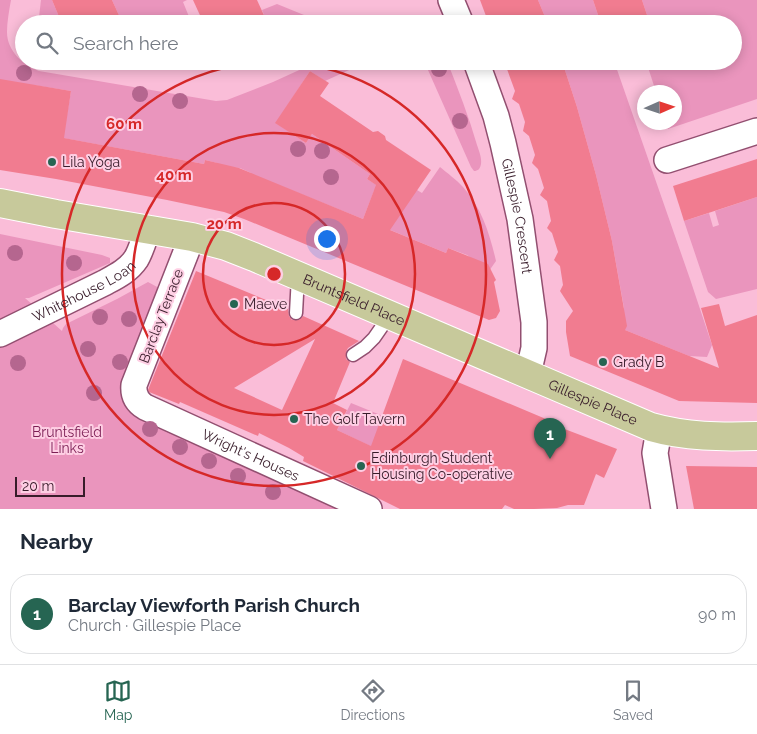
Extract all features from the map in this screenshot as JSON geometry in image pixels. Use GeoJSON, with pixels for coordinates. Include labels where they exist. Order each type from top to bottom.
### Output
{"type":"FeatureCollection","features":[{"type":"Feature","properties":{"kind":"main road","name":"Bruntsfield Place"},"geometry":{"type":"LineString","coordinates":[[0,202],[56,214],[192,236],[226,246],[528,374]]}},
{"type":"Feature","properties":{"kind":"main road","name":"Gillespie Place"},"geometry":{"type":"LineString","coordinates":[[528,374],[659,430],[703,436],[757,436]]}},
{"type":"Feature","properties":{"kind":"street"},"geometry":{"type":"LineString","coordinates":[[450,0],[457,15]]}},
{"type":"Feature","properties":{"kind":"street","name":"Gillespie Crescent"},"geometry":{"type":"LineString","coordinates":[[479,70],[504,143],[520,219],[534,322],[534,348],[528,374]]}},
{"type":"Feature","properties":{"kind":"street"},"geometry":{"type":"LineString","coordinates":[[667,160],[757,132]]}},
{"type":"Feature","properties":{"kind":"street","name":"Whitehouse Loan"},"geometry":{"type":"LineString","coordinates":[[0,334],[129,268],[136,258],[148,229]]}},
{"type":"Feature","properties":{"kind":"street","name":"Barclay Terrace"},"geometry":{"type":"LineString","coordinates":[[135,396],[136,382],[192,236]]}},
{"type":"Feature","properties":{"kind":"street","name":"Wright's Houses"},"geometry":{"type":"LineString","coordinates":[[135,396],[138,402],[145,407],[369,509]]}},
{"type":"Feature","properties":{"kind":"street"},"geometry":{"type":"LineString","coordinates":[[659,430],[655,453],[660,508]]}},
{"type":"Feature","properties":{"kind":"lane"},"geometry":{"type":"LineString","coordinates":[[296,313],[298,276]]}},
{"type":"Feature","properties":{"kind":"lane"},"geometry":{"type":"LineString","coordinates":[[353,355],[374,338],[390,315]]}},
{"type":"Feature","properties":{"kind":"green space"},"geometry":{"type":"Polygon","coordinates":[[[0,0],[11,0],[7,28],[8,39],[15,54],[15,70],[37,70],[216,101],[227,100],[299,70],[349,70],[325,81],[310,71],[276,123],[306,143],[312,134],[370,174],[367,179],[381,188],[417,190],[422,193],[440,167],[461,184],[470,195],[488,232],[496,261],[489,271],[467,255],[448,248],[446,253],[383,227],[374,191],[363,219],[261,178],[250,177],[251,173],[240,168],[216,167],[217,163],[205,160],[204,164],[63,138],[71,91],[33,85],[0,91],[0,0]]]}},
{"type":"Feature","properties":{"kind":"green space"},"geometry":{"type":"Polygon","coordinates":[[[41,0],[52,0],[58,15],[39,15],[41,0]]]}},
{"type":"Feature","properties":{"kind":"green space"},"geometry":{"type":"Polygon","coordinates":[[[112,0],[187,0],[183,2],[188,15],[119,15],[112,0]]]}},
{"type":"Feature","properties":{"kind":"green space"},"geometry":{"type":"Polygon","coordinates":[[[538,0],[593,0],[598,15],[544,15],[538,0]]]}},
{"type":"Feature","properties":{"kind":"green space"},"geometry":{"type":"Polygon","coordinates":[[[642,0],[757,0],[757,99],[682,124],[682,85],[654,85],[649,70],[742,70],[742,15],[647,15],[642,0]]]}},
{"type":"Feature","properties":{"kind":"green space"},"geometry":{"type":"Polygon","coordinates":[[[277,4],[304,15],[264,15],[262,10],[277,4]]]}},
{"type":"Feature","properties":{"kind":"green space"},"geometry":{"type":"Polygon","coordinates":[[[428,70],[450,70],[480,154],[481,164],[478,170],[474,171],[428,70]]]}},
{"type":"Feature","properties":{"kind":"green space"},"geometry":{"type":"Polygon","coordinates":[[[565,70],[617,70],[712,345],[707,357],[689,356],[614,327],[624,308],[612,241],[596,175],[565,70]]]}},
{"type":"Feature","properties":{"kind":"green space"},"geometry":{"type":"Polygon","coordinates":[[[757,197],[757,289],[716,299],[708,292],[684,221],[709,213],[713,227],[719,225],[715,211],[757,197]]]}},
{"type":"Feature","properties":{"kind":"green space","name":"Bruntsfield Links"},"geometry":{"type":"Polygon","coordinates":[[[0,234],[110,258],[110,263],[29,298],[25,298],[62,331],[66,324],[148,282],[159,288],[122,396],[128,408],[348,509],[0,509],[0,234]]]}},
{"type":"Feature","properties":{"kind":"green space"},"geometry":{"type":"Polygon","coordinates":[[[351,403],[383,416],[426,473],[337,430],[351,403]]]}},
{"type":"Feature","properties":{"kind":"building"},"geometry":{"type":"Polygon","coordinates":[[[52,0],[112,0],[119,15],[58,15],[52,0]]]}},
{"type":"Feature","properties":{"kind":"building"},"geometry":{"type":"Polygon","coordinates":[[[193,0],[257,0],[264,15],[200,15],[193,0]]]}},
{"type":"Feature","properties":{"kind":"building"},"geometry":{"type":"Polygon","coordinates":[[[480,0],[538,0],[544,15],[486,15],[480,0]]]}},
{"type":"Feature","properties":{"kind":"building"},"geometry":{"type":"Polygon","coordinates":[[[593,0],[642,0],[647,15],[598,15],[593,0]]]}},
{"type":"Feature","properties":{"kind":"building"},"geometry":{"type":"Polygon","coordinates":[[[507,70],[565,70],[596,175],[612,241],[627,326],[625,330],[719,368],[701,308],[719,304],[725,326],[757,315],[757,403],[679,401],[570,356],[566,321],[573,311],[560,291],[563,285],[560,266],[554,260],[558,252],[552,233],[547,228],[551,221],[547,201],[540,195],[544,188],[538,169],[532,163],[535,155],[529,136],[523,131],[525,122],[519,104],[512,99],[515,91],[507,70]]]}},
{"type":"Feature","properties":{"kind":"building"},"geometry":{"type":"Polygon","coordinates":[[[310,71],[329,83],[320,96],[373,132],[378,131],[385,136],[386,140],[431,170],[390,230],[446,253],[448,248],[488,264],[496,280],[494,282],[500,311],[496,318],[489,320],[224,212],[0,170],[0,79],[71,91],[64,138],[204,164],[205,160],[239,168],[363,219],[376,185],[367,179],[370,174],[312,134],[306,143],[275,123],[310,71]]]}},
{"type":"Feature","properties":{"kind":"building"},"geometry":{"type":"Polygon","coordinates":[[[757,159],[757,197],[684,221],[673,186],[757,159]]]}},
{"type":"Feature","properties":{"kind":"building"},"geometry":{"type":"Polygon","coordinates":[[[196,271],[288,309],[292,320],[299,320],[303,316],[359,341],[348,348],[346,352],[346,359],[350,362],[333,403],[347,410],[337,430],[371,446],[403,359],[553,422],[554,425],[617,449],[604,478],[596,474],[584,505],[534,509],[514,509],[505,505],[502,509],[400,509],[303,461],[304,457],[259,433],[258,436],[148,390],[196,271]],[[315,339],[234,388],[282,410],[315,339]]]}},
{"type":"Feature","properties":{"kind":"building"},"geometry":{"type":"Polygon","coordinates":[[[686,466],[757,467],[757,509],[694,509],[686,466]]]}},
{"type":"Feature","properties":{"kind":"place","name":"Lila Yoga"},"geometry":{"type":"Point","coordinates":[52,162]}},
{"type":"Feature","properties":{"kind":"place","name":"Maeve"},"geometry":{"type":"Point","coordinates":[234,304]}},
{"type":"Feature","properties":{"kind":"place","name":"Grady B"},"geometry":{"type":"Point","coordinates":[603,362]}},
{"type":"Feature","properties":{"kind":"place","name":"The Golf Tavern"},"geometry":{"type":"Point","coordinates":[294,419]}},
{"type":"Feature","properties":{"kind":"place","name":"Barclay Viewforth Parish Church"},"geometry":{"type":"Point","coordinates":[550,459]}},
{"type":"Feature","properties":{"kind":"place","name":"Edinburgh Student Housing Co-operative"},"geometry":{"type":"Point","coordinates":[361,466]}}]}
